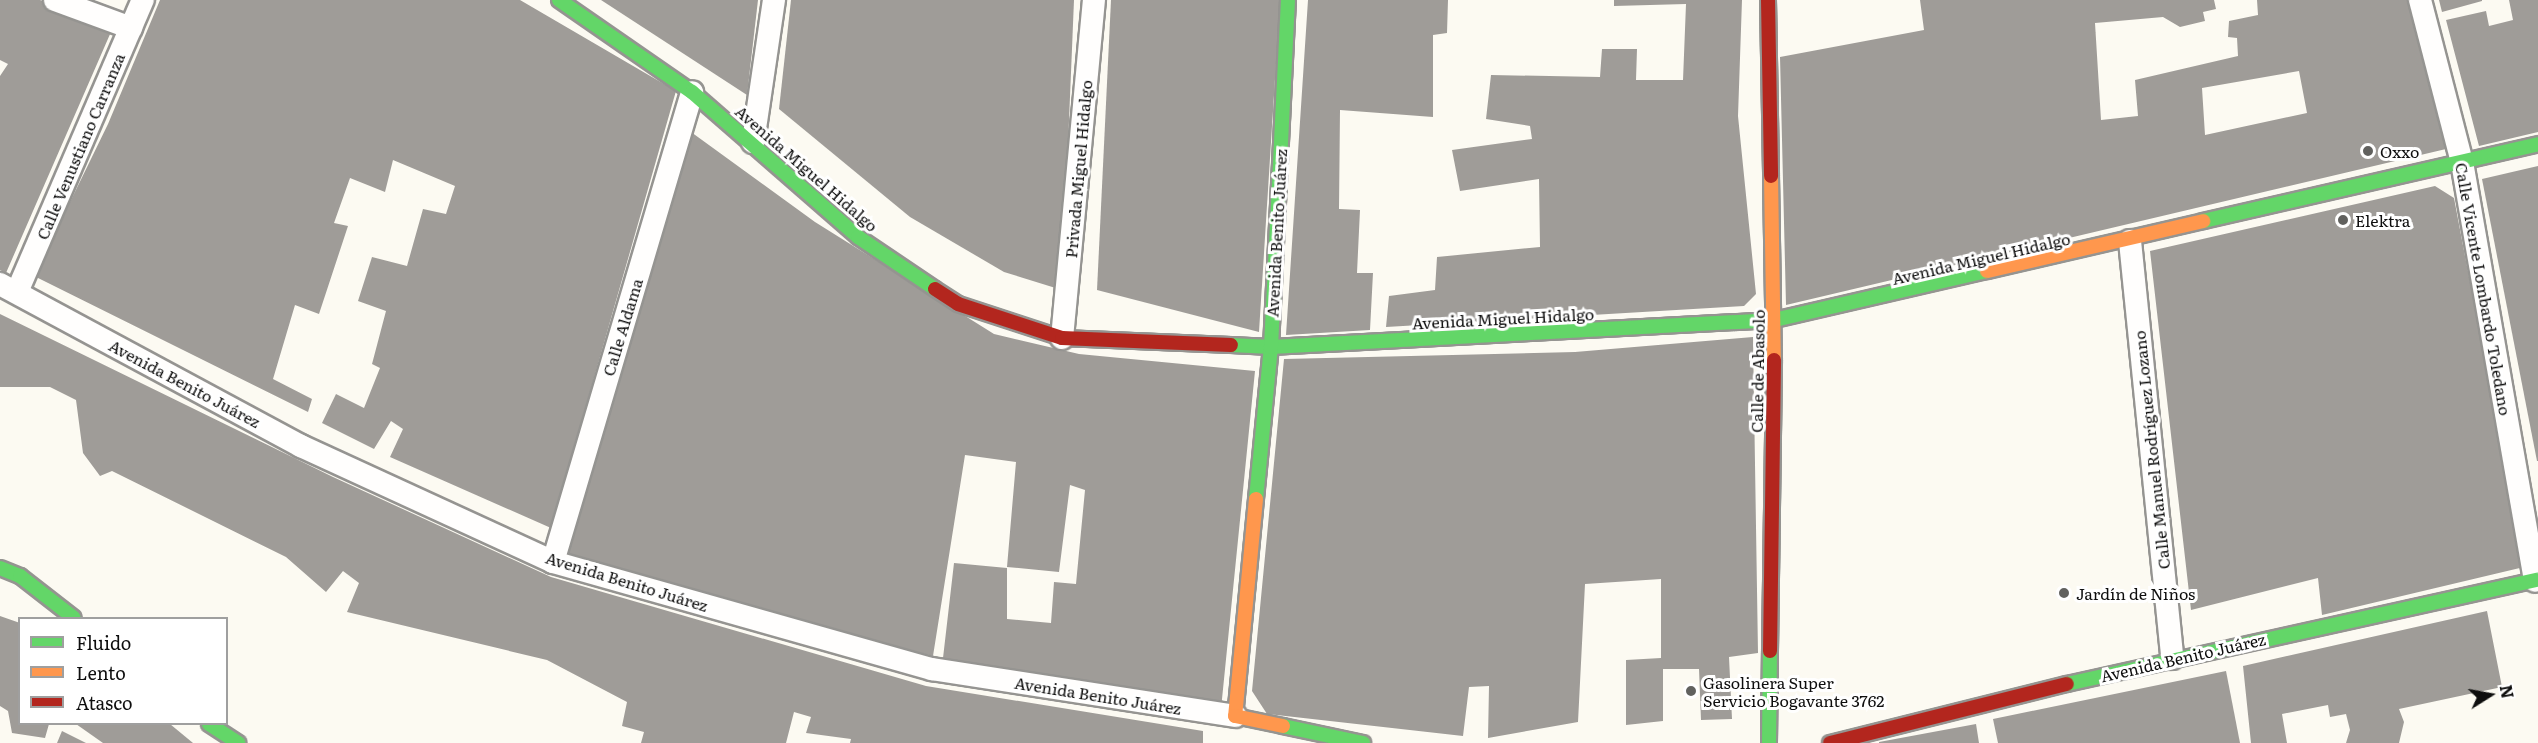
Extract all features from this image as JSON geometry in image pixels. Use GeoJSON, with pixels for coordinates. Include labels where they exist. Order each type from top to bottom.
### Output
{"type":"FeatureCollection","features":[{"type":"Feature","properties":{"kind":"main road","name":"Avenida Benito Juárez"},"geometry":{"type":"LineString","coordinates":[[1288,0],[1271,347],[1234,716],[1363,743]]}},
{"type":"Feature","properties":{"kind":"main road","name":"Calle de Abasolo"},"geometry":{"type":"LineString","coordinates":[[1768,0],[1774,320],[1768,743]]}},
{"type":"Feature","properties":{"kind":"main road","name":"Avenida Miguel Hidalgo"},"geometry":{"type":"LineString","coordinates":[[566,2],[692,92],[753,142],[858,237],[957,304],[1062,338],[1271,347],[1774,320],[2130,241],[2538,144]]}},
{"type":"Feature","properties":{"kind":"main road"},"geometry":{"type":"LineString","coordinates":[[0,568],[20,576],[73,617]]}},
{"type":"Feature","properties":{"kind":"main road","name":"Avenida Benito Juárez"},"geometry":{"type":"LineString","coordinates":[[1830,743],[2172,658],[2536,580]]}},
{"type":"Feature","properties":{"kind":"main road"},"geometry":{"type":"LineString","coordinates":[[212,725],[238,743]]}},
{"type":"Feature","properties":{"kind":"street"},"geometry":{"type":"LineString","coordinates":[[55,0],[131,28]]}},
{"type":"Feature","properties":{"kind":"street","name":"Calle Venustiano Carranza"},"geometry":{"type":"LineString","coordinates":[[9,288],[143,0]]}},
{"type":"Feature","properties":{"kind":"street"},"geometry":{"type":"LineString","coordinates":[[753,142],[774,0]]}},
{"type":"Feature","properties":{"kind":"street","name":"Privada Miguel Hidalgo"},"geometry":{"type":"LineString","coordinates":[[1062,338],[1094,0]]}},
{"type":"Feature","properties":{"kind":"street","name":"Calle Vicente Lombardo Toledano"},"geometry":{"type":"LineString","coordinates":[[2420,0],[2462,162],[2536,580]]}},
{"type":"Feature","properties":{"kind":"street","name":"Calle Aldama"},"geometry":{"type":"LineString","coordinates":[[553,562],[692,92]]}},
{"type":"Feature","properties":{"kind":"street","name":"Calle Manuel Rodríguez Lozano"},"geometry":{"type":"LineString","coordinates":[[2130,241],[2172,658]]}},
{"type":"Feature","properties":{"kind":"street","name":"Avenida Benito Juárez"},"geometry":{"type":"LineString","coordinates":[[9,288],[301,446],[553,562],[932,669],[1234,716]]}},
{"type":"Feature","properties":{"kind":"building"},"geometry":{"type":"Polygon","coordinates":[[[0,0],[40,0],[114,25],[6,273],[0,270],[0,76],[8,64],[0,60],[0,0]]]}},
{"type":"Feature","properties":{"kind":"building"},"geometry":{"type":"Polygon","coordinates":[[[160,0],[520,0],[676,91],[551,528],[390,457],[403,429],[391,421],[374,449],[322,423],[336,394],[364,408],[380,368],[372,364],[386,311],[358,301],[372,257],[407,266],[423,209],[446,214],[455,186],[393,160],[385,192],[350,178],[334,223],[348,226],[319,314],[295,305],[273,379],[312,399],[308,412],[34,276],[108,124],[160,0]]]}},
{"type":"Feature","properties":{"kind":"building"},"geometry":{"type":"Polygon","coordinates":[[[601,0],[758,0],[747,95],[601,0]]]}},
{"type":"Feature","properties":{"kind":"building"},"geometry":{"type":"Polygon","coordinates":[[[791,0],[1074,0],[1062,290],[1004,272],[910,217],[779,109],[791,0]]]}},
{"type":"Feature","properties":{"kind":"building"},"geometry":{"type":"Polygon","coordinates":[[[1111,0],[1280,0],[1259,332],[1097,290],[1111,0]]]}},
{"type":"Feature","properties":{"kind":"building"},"geometry":{"type":"Polygon","coordinates":[[[1308,0],[1448,0],[1447,33],[1433,35],[1433,117],[1340,110],[1339,209],[1360,210],[1357,273],[1373,273],[1370,330],[1286,335],[1308,0]]]}},
{"type":"Feature","properties":{"kind":"building"},"geometry":{"type":"Polygon","coordinates":[[[1614,0],[1742,0],[1738,116],[1756,294],[1744,306],[1386,327],[1389,296],[1435,290],[1437,257],[1540,247],[1539,179],[1460,191],[1452,150],[1532,139],[1530,126],[1486,119],[1491,75],[1600,77],[1602,49],[1637,49],[1636,80],[1683,80],[1686,4],[1614,6],[1614,0]]]}},
{"type":"Feature","properties":{"kind":"building"},"geometry":{"type":"Polygon","coordinates":[[[1920,0],[2214,0],[2216,9],[2203,12],[2205,21],[2180,27],[2163,17],[2095,23],[2101,120],[2138,116],[2135,80],[2238,56],[2237,38],[2228,37],[2229,21],[2258,15],[2257,0],[2408,0],[2446,149],[1786,305],[1780,57],[1924,30],[1920,0]],[[2299,71],[2202,88],[2205,135],[2307,113],[2299,71]]]}},
{"type":"Feature","properties":{"kind":"building"},"geometry":{"type":"Polygon","coordinates":[[[2439,0],[2482,0],[2482,1],[2442,12],[2439,0]]]}},
{"type":"Feature","properties":{"kind":"building"},"geometry":{"type":"Polygon","coordinates":[[[2509,0],[2538,0],[2538,132],[2479,146],[2446,20],[2486,11],[2489,26],[2513,20],[2509,0]]]}},
{"type":"Feature","properties":{"kind":"building"},"geometry":{"type":"Polygon","coordinates":[[[691,132],[815,222],[994,334],[1079,354],[1255,371],[1221,709],[943,658],[954,563],[1007,568],[1007,619],[1051,623],[1054,582],[1076,584],[1085,490],[1070,485],[1059,572],[1007,567],[1016,462],[965,455],[933,656],[562,559],[691,132]]]}},
{"type":"Feature","properties":{"kind":"building"},"geometry":{"type":"Polygon","coordinates":[[[2538,166],[2538,461],[2537,461],[2482,179],[2538,166]]]}},
{"type":"Feature","properties":{"kind":"building"},"geometry":{"type":"Polygon","coordinates":[[[2435,186],[2454,198],[2524,567],[2322,615],[2318,578],[2191,610],[2150,251],[2435,186]]]}},
{"type":"Feature","properties":{"kind":"building"},"geometry":{"type":"Polygon","coordinates":[[[0,314],[333,477],[551,577],[926,686],[1203,731],[1203,743],[850,743],[851,739],[806,733],[811,717],[794,712],[786,743],[641,743],[644,732],[622,726],[627,702],[547,660],[347,612],[359,583],[343,571],[326,592],[286,557],[112,471],[100,476],[83,453],[76,400],[50,387],[0,387],[0,314]]]}},
{"type":"Feature","properties":{"kind":"building"},"geometry":{"type":"Polygon","coordinates":[[[1753,337],[1758,653],[1729,657],[1732,719],[1701,720],[1699,669],[1663,669],[1663,721],[1626,725],[1626,660],[1661,658],[1661,579],[1585,584],[1578,722],[1488,738],[1489,686],[1469,687],[1463,736],[1267,714],[1252,691],[1284,359],[1575,352],[1753,337]]]}},
{"type":"Feature","properties":{"kind":"building"},"geometry":{"type":"Polygon","coordinates":[[[2487,611],[2502,687],[2399,709],[2404,722],[2399,743],[2346,743],[2350,730],[2346,714],[2330,717],[2328,705],[2282,714],[2287,743],[2251,743],[2243,666],[2487,611]]]}},
{"type":"Feature","properties":{"kind":"building"},"geometry":{"type":"Polygon","coordinates":[[[0,616],[18,622],[18,725],[49,725],[45,738],[12,733],[8,711],[0,706],[0,616]]]}},
{"type":"Feature","properties":{"kind":"building"},"geometry":{"type":"Polygon","coordinates":[[[2226,671],[2240,743],[1998,743],[1993,719],[2226,671]]]}},
{"type":"Feature","properties":{"kind":"building"},"geometry":{"type":"Polygon","coordinates":[[[1976,724],[1979,743],[1879,743],[1879,742],[1976,724]]]}},
{"type":"Feature","properties":{"kind":"building"},"geometry":{"type":"Polygon","coordinates":[[[77,725],[171,725],[193,743],[103,743],[77,725]]]}},
{"type":"Feature","properties":{"kind":"building"},"geometry":{"type":"Polygon","coordinates":[[[62,731],[86,743],[57,743],[62,731]]]}},
{"type":"Feature","properties":{"kind":"traffic: fast"},"geometry":{"type":"LineString","coordinates":[[559,0],[692,92],[858,237],[935,289]]}},
{"type":"Feature","properties":{"kind":"traffic: fast"},"geometry":{"type":"LineString","coordinates":[[1256,499],[1271,347],[1288,0]]}},
{"type":"Feature","properties":{"kind":"traffic: fast"},"geometry":{"type":"LineString","coordinates":[[2203,221],[2538,144]]}},
{"type":"Feature","properties":{"kind":"traffic: fast"},"geometry":{"type":"LineString","coordinates":[[1231,345],[1271,347],[1774,320],[1987,271]]}},
{"type":"Feature","properties":{"kind":"traffic: fast"},"geometry":{"type":"LineString","coordinates":[[0,568],[20,576],[73,617]]}},
{"type":"Feature","properties":{"kind":"traffic: fast"},"geometry":{"type":"LineString","coordinates":[[2067,684],[2538,580]]}},
{"type":"Feature","properties":{"kind":"traffic: fast"},"geometry":{"type":"LineString","coordinates":[[1769,743],[1770,651]]}},
{"type":"Feature","properties":{"kind":"traffic: fast"},"geometry":{"type":"LineString","coordinates":[[211,725],[238,743]]}},
{"type":"Feature","properties":{"kind":"traffic: fast"},"geometry":{"type":"LineString","coordinates":[[1283,726],[1363,743]]}},
{"type":"Feature","properties":{"kind":"traffic: slow"},"geometry":{"type":"LineString","coordinates":[[1771,176],[1774,360]]}},
{"type":"Feature","properties":{"kind":"traffic: slow"},"geometry":{"type":"LineString","coordinates":[[1987,271],[2203,221]]}},
{"type":"Feature","properties":{"kind":"traffic: slow"},"geometry":{"type":"LineString","coordinates":[[1256,499],[1235,716],[1283,726]]}},
{"type":"Feature","properties":{"kind":"traffic: jam"},"geometry":{"type":"LineString","coordinates":[[1768,0],[1771,176]]}},
{"type":"Feature","properties":{"kind":"traffic: jam"},"geometry":{"type":"LineString","coordinates":[[935,289],[958,304],[1062,338],[1231,345]]}},
{"type":"Feature","properties":{"kind":"traffic: jam"},"geometry":{"type":"LineString","coordinates":[[1770,651],[1774,360]]}},
{"type":"Feature","properties":{"kind":"traffic: jam"},"geometry":{"type":"LineString","coordinates":[[1830,743],[2067,684]]}},
{"type":"Feature","properties":{"kind":"place","name":"Oxxo"},"geometry":{"type":"Point","coordinates":[2368,151]}},
{"type":"Feature","properties":{"kind":"place","name":"Elektra"},"geometry":{"type":"Point","coordinates":[2343,220]}},
{"type":"Feature","properties":{"kind":"place","name":"Jardín de Niños"},"geometry":{"type":"Point","coordinates":[2064,593]}},
{"type":"Feature","properties":{"kind":"place","name":"Gasolinera Super Servicio Bogavante 3762"},"geometry":{"type":"Point","coordinates":[1691,691]}}]}
